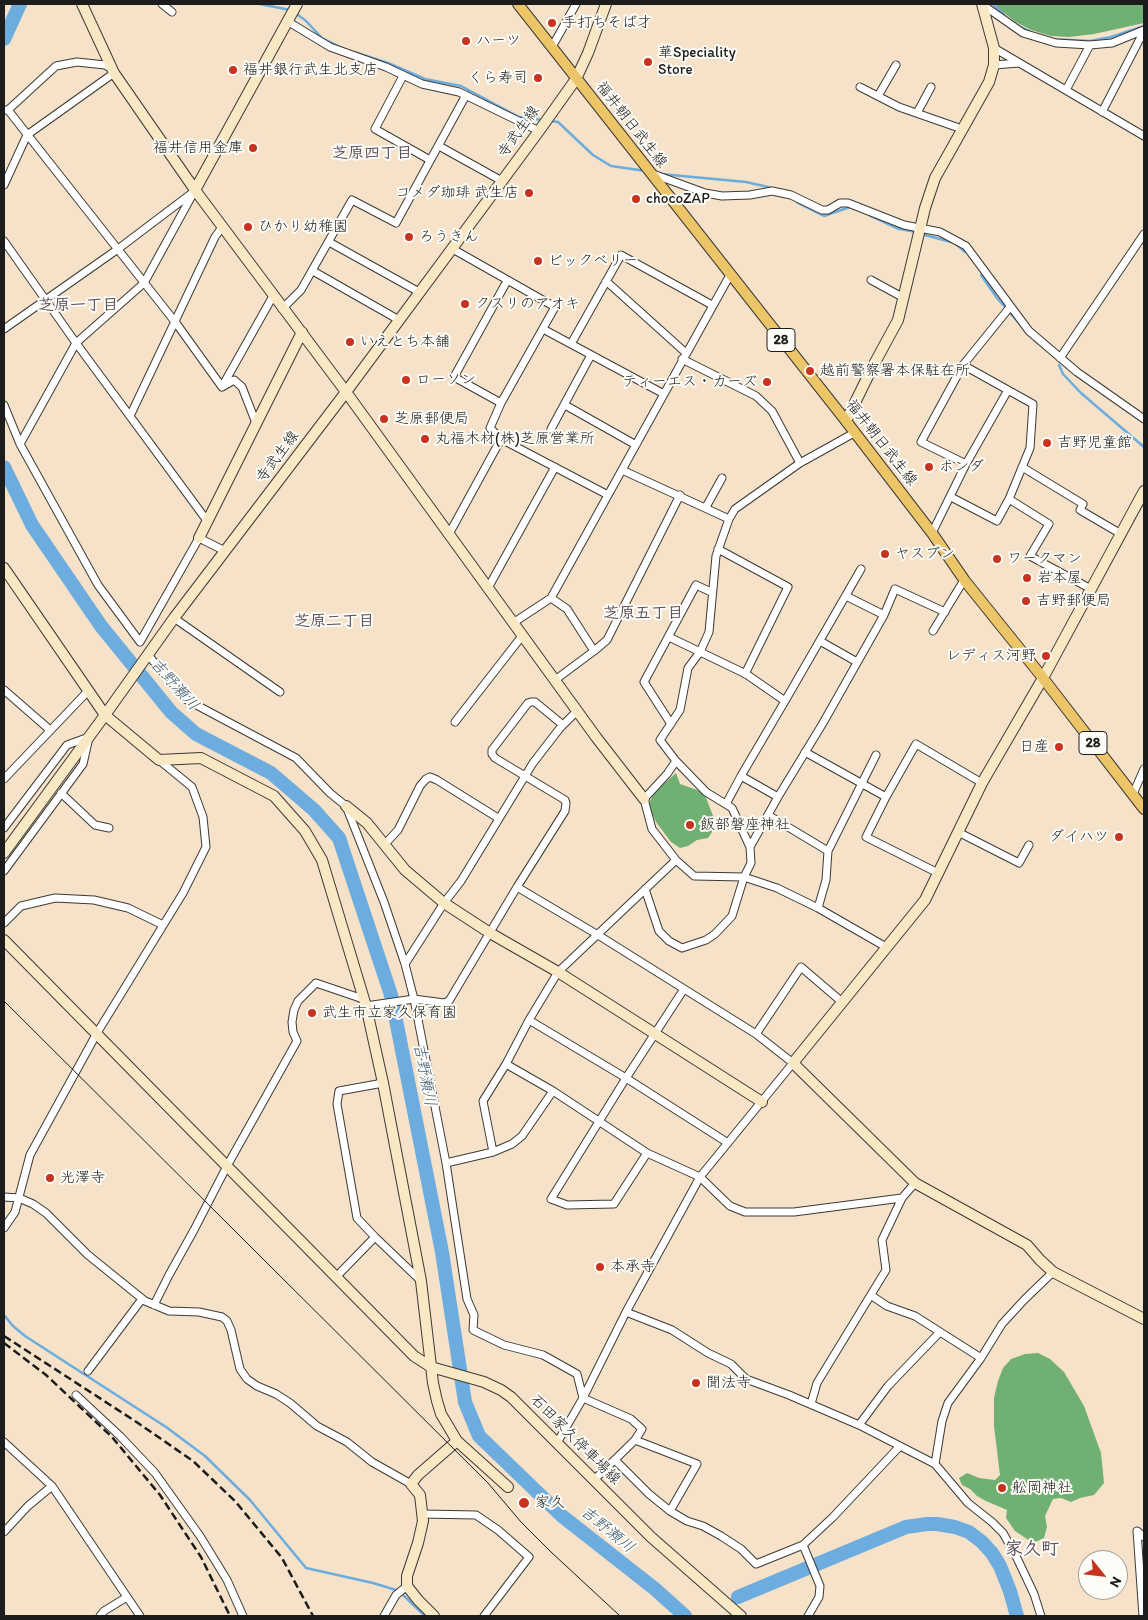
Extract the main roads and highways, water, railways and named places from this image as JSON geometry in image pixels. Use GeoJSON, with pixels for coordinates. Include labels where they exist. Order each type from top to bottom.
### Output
{"type":"FeatureCollection","features":[{"type":"Feature","properties":{"kind":"main road","name":"福井朝日武生線"},"geometry":{"type":"LineString","coordinates":[[518,4],[846,421],[932,533],[964,580],[1043,678],[1144,809]]}},
{"type":"Feature","properties":{"kind":"waterway","name":"吉野瀬川"},"geometry":{"type":"LineString","coordinates":[[4,39],[20,4]]}},
{"type":"Feature","properties":{"kind":"waterway"},"geometry":{"type":"LineString","coordinates":[[260,4],[290,10]]}},
{"type":"Feature","properties":{"kind":"waterway"},"geometry":{"type":"LineString","coordinates":[[993,4],[1004,15]]}},
{"type":"Feature","properties":{"kind":"waterway"},"geometry":{"type":"LineString","coordinates":[[295,13],[305,20],[322,38],[342,48]]}},
{"type":"Feature","properties":{"kind":"waterway"},"geometry":{"type":"LineString","coordinates":[[1018,26],[1029,31]]}},
{"type":"Feature","properties":{"kind":"waterway"},"geometry":{"type":"LineString","coordinates":[[1053,39],[1090,41],[1111,37],[1144,26]]}},
{"type":"Feature","properties":{"kind":"waterway"},"geometry":{"type":"LineString","coordinates":[[354,52],[388,63],[425,79],[461,86],[519,117],[543,120]]}},
{"type":"Feature","properties":{"kind":"waterway"},"geometry":{"type":"LineString","coordinates":[[550,121],[558,122],[593,155],[611,166],[646,171]]}},
{"type":"Feature","properties":{"kind":"waterway"},"geometry":{"type":"LineString","coordinates":[[661,174],[746,182],[777,189]]}},
{"type":"Feature","properties":{"kind":"waterway"},"geometry":{"type":"LineString","coordinates":[[795,199],[798,203],[824,216],[850,207]]}},
{"type":"Feature","properties":{"kind":"waterway"},"geometry":{"type":"LineString","coordinates":[[869,215],[899,229]]}},
{"type":"Feature","properties":{"kind":"waterway"},"geometry":{"type":"LineString","coordinates":[[900,229],[916,232]]}},
{"type":"Feature","properties":{"kind":"waterway"},"geometry":{"type":"LineString","coordinates":[[921,234],[955,243],[965,252]]}},
{"type":"Feature","properties":{"kind":"waterway"},"geometry":{"type":"LineString","coordinates":[[981,275],[997,298],[1019,323]]}},
{"type":"Feature","properties":{"kind":"waterway"},"geometry":{"type":"LineString","coordinates":[[1034,340],[1039,344]]}},
{"type":"Feature","properties":{"kind":"waterway"},"geometry":{"type":"LineString","coordinates":[[1059,365],[1063,374],[1081,393],[1144,447]]}},
{"type":"Feature","properties":{"kind":"waterway","name":"吉野瀬川"},"geometry":{"type":"LineString","coordinates":[[4,467],[32,525],[101,626],[171,712],[196,734],[271,773],[314,810],[339,838],[391,995],[442,1252],[465,1402],[479,1436],[562,1516],[655,1589],[685,1616]]}},
{"type":"Feature","properties":{"kind":"waterway"},"geometry":{"type":"LineString","coordinates":[[4,1315],[25,1336],[166,1427],[205,1456],[250,1500],[306,1568],[396,1590],[425,1616]]}},
{"type":"Feature","properties":{"kind":"waterway","name":"吉野瀬川"},"geometry":{"type":"LineString","coordinates":[[738,1597],[906,1527],[937,1524],[969,1532],[992,1553],[1000,1566],[1010,1591],[1017,1616]]}},
{"type":"Feature","properties":{"kind":"tram line"},"geometry":{"type":"LineString","coordinates":[[4,1001],[488,1483],[521,1522],[551,1552],[619,1615]]}},
{"type":"Feature","properties":{"kind":"railway"},"geometry":{"type":"LineString","coordinates":[[4,1336],[193,1461],[235,1501],[282,1558],[313,1616]]}},
{"type":"Feature","properties":{"kind":"railway"},"geometry":{"type":"LineString","coordinates":[[4,1343],[46,1375],[112,1437],[160,1495],[201,1557],[230,1616]]}},
{"type":"Feature","properties":{"kind":"place","name":"手打ちそば才"},"geometry":{"type":"Point","coordinates":[552,23]}},
{"type":"Feature","properties":{"kind":"place","name":"ハーツ"},"geometry":{"type":"Point","coordinates":[466,41]}},
{"type":"Feature","properties":{"kind":"place","name":"華Speciality Store"},"geometry":{"type":"Point","coordinates":[648,62]}},
{"type":"Feature","properties":{"kind":"place","name":"福井銀行武生北支店"},"geometry":{"type":"Point","coordinates":[233,70]}},
{"type":"Feature","properties":{"kind":"place","name":"くら寿司"},"geometry":{"type":"Point","coordinates":[538,78]}},
{"type":"Feature","properties":{"kind":"place","name":"福井信用金庫"},"geometry":{"type":"Point","coordinates":[253,148]}},
{"type":"Feature","properties":{"kind":"place","name":"コメダ珈琲 武生店"},"geometry":{"type":"Point","coordinates":[529,193]}},
{"type":"Feature","properties":{"kind":"place","name":"chocoZAP"},"geometry":{"type":"Point","coordinates":[636,199]}},
{"type":"Feature","properties":{"kind":"place","name":"ひかり幼稚園"},"geometry":{"type":"Point","coordinates":[248,227]}},
{"type":"Feature","properties":{"kind":"place","name":"ろうきん"},"geometry":{"type":"Point","coordinates":[409,237]}},
{"type":"Feature","properties":{"kind":"place","name":"ビックベリー"},"geometry":{"type":"Point","coordinates":[538,261]}},
{"type":"Feature","properties":{"kind":"place","name":"クスリのアオキ"},"geometry":{"type":"Point","coordinates":[465,304]}},
{"type":"Feature","properties":{"kind":"place","name":"いえとち本舗"},"geometry":{"type":"Point","coordinates":[350,342]}},
{"type":"Feature","properties":{"kind":"place","name":"越前警察署本保駐在所"},"geometry":{"type":"Point","coordinates":[810,371]}},
{"type":"Feature","properties":{"kind":"place","name":"ローソン"},"geometry":{"type":"Point","coordinates":[406,380]}},
{"type":"Feature","properties":{"kind":"place","name":"ティーエス・カーズ"},"geometry":{"type":"Point","coordinates":[767,382]}},
{"type":"Feature","properties":{"kind":"place","name":"芝原郵便局"},"geometry":{"type":"Point","coordinates":[384,419]}},
{"type":"Feature","properties":{"kind":"place","name":"丸福木材(株)芝原営業所"},"geometry":{"type":"Point","coordinates":[425,439]}},
{"type":"Feature","properties":{"kind":"place","name":"吉野児童館"},"geometry":{"type":"Point","coordinates":[1047,443]}},
{"type":"Feature","properties":{"kind":"place","name":"ホンダ"},"geometry":{"type":"Point","coordinates":[929,467]}},
{"type":"Feature","properties":{"kind":"place","name":"ヤスブン"},"geometry":{"type":"Point","coordinates":[885,554]}},
{"type":"Feature","properties":{"kind":"place","name":"ワークマン"},"geometry":{"type":"Point","coordinates":[997,559]}},
{"type":"Feature","properties":{"kind":"place","name":"岩本屋"},"geometry":{"type":"Point","coordinates":[1027,578]}},
{"type":"Feature","properties":{"kind":"place","name":"吉野郵便局"},"geometry":{"type":"Point","coordinates":[1026,601]}},
{"type":"Feature","properties":{"kind":"place","name":"レディス河野"},"geometry":{"type":"Point","coordinates":[1046,656]}},
{"type":"Feature","properties":{"kind":"place","name":"日産"},"geometry":{"type":"Point","coordinates":[1059,747]}},
{"type":"Feature","properties":{"kind":"place","name":"飯部磐座神社"},"geometry":{"type":"Point","coordinates":[690,825]}},
{"type":"Feature","properties":{"kind":"place","name":"ダイハツ"},"geometry":{"type":"Point","coordinates":[1119,837]}},
{"type":"Feature","properties":{"kind":"place","name":"武生市立家久保育園"},"geometry":{"type":"Point","coordinates":[312,1013]}},
{"type":"Feature","properties":{"kind":"place","name":"光澤寺"},"geometry":{"type":"Point","coordinates":[50,1178]}},
{"type":"Feature","properties":{"kind":"place","name":"本承寺"},"geometry":{"type":"Point","coordinates":[600,1267]}},
{"type":"Feature","properties":{"kind":"place","name":"聞法寺"},"geometry":{"type":"Point","coordinates":[696,1383]}},
{"type":"Feature","properties":{"kind":"place","name":"舩岡神社"},"geometry":{"type":"Point","coordinates":[1002,1488]}},
{"type":"Feature","properties":{"kind":"place","name":"家久"},"geometry":{"type":"Point","coordinates":[524,1503]}},
{"type":"Feature","properties":{"kind":"district","name":"芝原四丁目"},"geometry":{"type":"Point","coordinates":[372,154]}},
{"type":"Feature","properties":{"kind":"district","name":"芝原一丁目"},"geometry":{"type":"Point","coordinates":[78,306]}},
{"type":"Feature","properties":{"kind":"district","name":"芝原五丁目"},"geometry":{"type":"Point","coordinates":[643,614]}},
{"type":"Feature","properties":{"kind":"district","name":"芝原二丁目"},"geometry":{"type":"Point","coordinates":[334,622]}},
{"type":"Feature","properties":{"kind":"district","name":"家久町"},"geometry":{"type":"Point","coordinates":[1032,1549]}}]}
